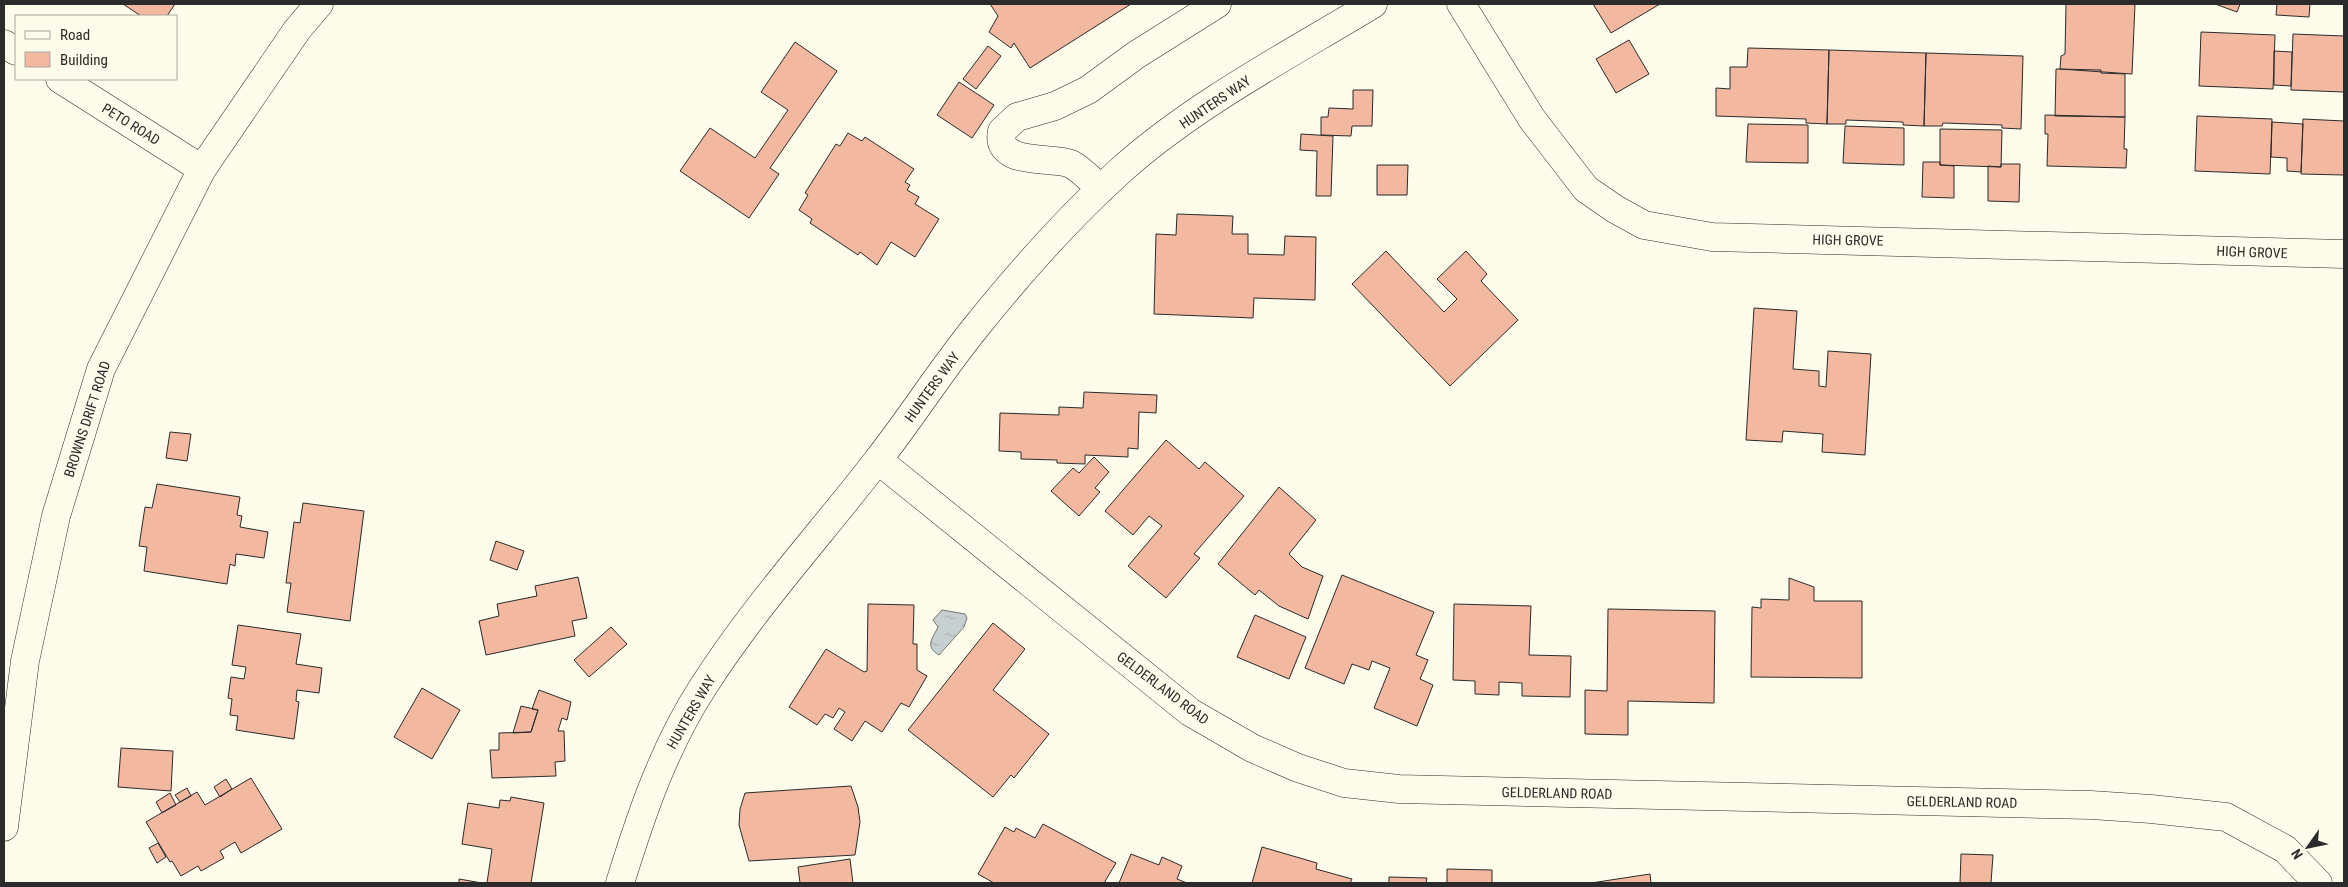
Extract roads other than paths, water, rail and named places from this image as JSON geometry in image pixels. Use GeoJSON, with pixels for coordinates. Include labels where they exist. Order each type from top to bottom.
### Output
{"type":"FeatureCollection","features":[{"type":"Feature","properties":{"kind":"street","name":"BROWNS DRIFT ROAD"},"geometry":{"type":"LineString","coordinates":[[4,827],[26,661],[56,516],[101,369],[202,169],[297,30],[319,4]]}},
{"type":"Feature","properties":{"kind":"street"},"geometry":{"type":"LineString","coordinates":[[1101,189],[1070,164],[1059,161],[1026,159],[1014,155],[1003,143],[1002,131],[1017,117],[1055,106],[1088,90],[1136,55],[1217,4]]}},
{"type":"Feature","properties":{"kind":"street","name":"HUNTERS WAY"},"geometry":{"type":"LineString","coordinates":[[620,883],[644,807],[670,746],[702,687],[768,597],[878,460],[975,328],[1055,234],[1122,169],[1214,99],[1374,4]]}},
{"type":"Feature","properties":{"kind":"street","name":"HIGH GROVE"},"geometry":{"type":"LineString","coordinates":[[1461,4],[1532,119],[1586,189],[1615,209],[1644,225],[1712,237],[2344,254]]}},
{"type":"Feature","properties":{"kind":"street"},"geometry":{"type":"LineString","coordinates":[[4,44],[15,50]]}},
{"type":"Feature","properties":{"kind":"street","name":"PETO ROAD"},"geometry":{"type":"LineString","coordinates":[[62,80],[202,169]]}},
{"type":"Feature","properties":{"kind":"street","name":"GELDERLAND ROAD"},"geometry":{"type":"LineString","coordinates":[[878,460],[1190,712],[1252,748],[1298,768],[1344,783],[1399,790],[2091,805],[2208,815],[2226,817],[2285,849],[2318,883]]}},
{"type":"Feature","properties":{"kind":"water"},"geometry":{"type":"Polygon","coordinates":[[[942,610],[965,614],[967,618],[964,627],[939,655],[934,652],[931,642],[938,627],[933,620],[942,610]]]}}]}
